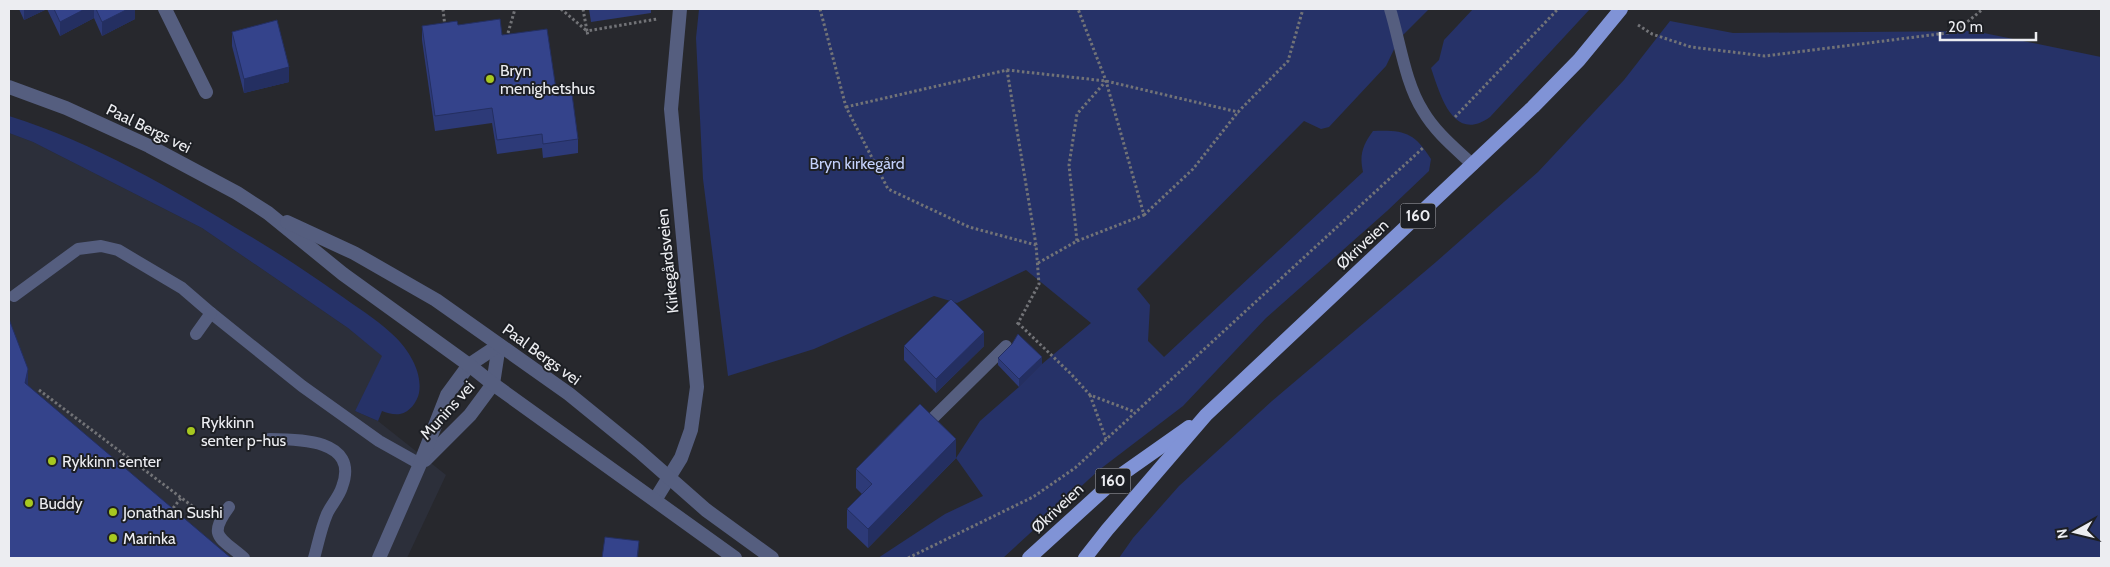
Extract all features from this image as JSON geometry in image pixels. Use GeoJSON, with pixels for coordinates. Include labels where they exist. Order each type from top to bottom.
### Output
{"type":"FeatureCollection","features":[{"type":"Feature","properties":{"kind":"main road","name":"Økriveien"},"geometry":{"type":"LineString","coordinates":[[1085,558],[1106,530],[1206,415],[1473,165],[1579,60],[1620,10]]}},
{"type":"Feature","properties":{"kind":"main road","name":"Økriveien"},"geometry":{"type":"LineString","coordinates":[[1029,558],[1118,477],[1206,415]]}},
{"type":"Feature","properties":{"kind":"street"},"geometry":{"type":"LineString","coordinates":[[165,9],[206,92]]}},
{"type":"Feature","properties":{"kind":"street","name":"Kirkegårdsveien"},"geometry":{"type":"LineString","coordinates":[[654,500],[680,458],[691,430],[697,387],[670,109],[680,12]]}},
{"type":"Feature","properties":{"kind":"street","name":"Paal Bergs vei"},"geometry":{"type":"LineString","coordinates":[[9,87],[66,108],[150,146],[237,193],[268,213],[343,274],[735,558]]}},
{"type":"Feature","properties":{"kind":"street","name":"Paal Bergs vei"},"geometry":{"type":"LineString","coordinates":[[268,213],[354,253],[436,300],[569,394],[706,510],[772,558]]}},
{"type":"Feature","properties":{"kind":"street","name":"Munins vei"},"geometry":{"type":"LineString","coordinates":[[379,558],[420,464],[447,395],[469,365],[500,345]]}},
{"type":"Feature","properties":{"kind":"street","name":"Munins vei"},"geometry":{"type":"LineString","coordinates":[[420,464],[470,415],[493,384],[500,345]]}},
{"type":"Feature","properties":{"kind":"lane"},"geometry":{"type":"LineString","coordinates":[[1390,9],[1407,73],[1422,110],[1439,133],[1473,165]]}},
{"type":"Feature","properties":{"kind":"lane"},"geometry":{"type":"LineString","coordinates":[[14,296],[78,249],[101,246],[118,250],[182,288],[302,386],[379,442],[420,464]]}},
{"type":"Feature","properties":{"kind":"lane"},"geometry":{"type":"LineString","coordinates":[[196,334],[211,313]]}},
{"type":"Feature","properties":{"kind":"lane"},"geometry":{"type":"LineString","coordinates":[[934,416],[1006,346]]}},
{"type":"Feature","properties":{"kind":"lane"},"geometry":{"type":"LineString","coordinates":[[268,439],[298,439],[318,442],[332,449],[342,461],[345,476],[342,487],[324,522],[314,558]]}},
{"type":"Feature","properties":{"kind":"lane"},"geometry":{"type":"LineString","coordinates":[[229,507],[216,529],[218,535],[244,558]]}},
{"type":"Feature","properties":{"kind":"path"},"geometry":{"type":"LineString","coordinates":[[442,9],[446,32]]}},
{"type":"Feature","properties":{"kind":"path"},"geometry":{"type":"LineString","coordinates":[[508,33],[516,9]]}},
{"type":"Feature","properties":{"kind":"path"},"geometry":{"type":"LineString","coordinates":[[560,9],[587,31]]}},
{"type":"Feature","properties":{"kind":"path"},"geometry":{"type":"LineString","coordinates":[[583,9],[588,36]]}},
{"type":"Feature","properties":{"kind":"path"},"geometry":{"type":"LineString","coordinates":[[820,9],[846,107],[888,189],[969,227],[1036,245]]}},
{"type":"Feature","properties":{"kind":"path"},"geometry":{"type":"LineString","coordinates":[[1078,9],[1106,81],[1144,216]]}},
{"type":"Feature","properties":{"kind":"path"},"geometry":{"type":"LineString","coordinates":[[1038,263],[1077,241],[1144,216],[1193,169],[1238,112],[1288,61],[1303,9]]}},
{"type":"Feature","properties":{"kind":"path"},"geometry":{"type":"LineString","coordinates":[[908,558],[1032,497],[1074,468],[1439,133],[1558,9]]}},
{"type":"Feature","properties":{"kind":"path"},"geometry":{"type":"LineString","coordinates":[[1620,10],[1652,34],[1691,47],[1765,56],[1955,32],[1984,9]]}},
{"type":"Feature","properties":{"kind":"path"},"geometry":{"type":"LineString","coordinates":[[587,31],[680,12]]}},
{"type":"Feature","properties":{"kind":"path"},"geometry":{"type":"LineString","coordinates":[[846,107],[1007,70],[1106,81],[1238,112]]}},
{"type":"Feature","properties":{"kind":"path"},"geometry":{"type":"LineString","coordinates":[[1006,346],[1040,284],[1036,245],[1007,70]]}},
{"type":"Feature","properties":{"kind":"path"},"geometry":{"type":"LineString","coordinates":[[1077,241],[1069,165],[1077,114],[1106,81]]}},
{"type":"Feature","properties":{"kind":"path"},"geometry":{"type":"LineString","coordinates":[[1018,323],[1090,395],[1106,439]]}},
{"type":"Feature","properties":{"kind":"path"},"geometry":{"type":"LineString","coordinates":[[39,390],[218,524]]}},
{"type":"Feature","properties":{"kind":"path"},"geometry":{"type":"LineString","coordinates":[[1090,395],[1136,412]]}},
{"type":"Feature","properties":{"kind":"path"},"geometry":{"type":"LineString","coordinates":[[170,512],[182,498]]}},
{"type":"Feature","properties":{"kind":"shaded area"},"geometry":{"type":"Polygon","coordinates":[[[9,133],[33,142],[202,228],[348,328],[383,356],[355,411],[378,421],[446,475],[407,558],[9,558],[9,133]]]}},
{"type":"Feature","properties":{"kind":"green space","name":"Bryn kirkegård"},"geometry":{"type":"Polygon","coordinates":[[[699,9],[1429,9],[1399,39],[1386,66],[1329,127],[1321,129],[1304,121],[1137,289],[1150,305],[1148,341],[1164,357],[1363,172],[1361,160],[1363,150],[1373,131],[1400,132],[1413,138],[1431,159],[1429,171],[1387,211],[1266,318],[1183,406],[1099,470],[1003,558],[878,558],[945,514],[983,496],[956,458],[980,421],[1042,364],[1091,323],[1026,270],[957,303],[934,296],[814,349],[728,376],[703,179],[696,38],[699,9]]]}},
{"type":"Feature","properties":{"kind":"green space"},"geometry":{"type":"Polygon","coordinates":[[[1473,9],[1590,9],[1490,117],[1477,124],[1466,124],[1457,120],[1450,112],[1444,102],[1431,68],[1439,60],[1444,40],[1473,9]]]}},
{"type":"Feature","properties":{"kind":"green space"},"geometry":{"type":"Polygon","coordinates":[[[1670,21],[1733,33],[1974,31],[2101,57],[2101,558],[1119,558],[1133,538],[1179,486],[1272,401],[1436,262],[1538,172],[1624,80],[1670,21]]]}},
{"type":"Feature","properties":{"kind":"green space"},"geometry":{"type":"Polygon","coordinates":[[[9,116],[41,127],[102,153],[162,184],[271,249],[365,312],[397,339],[408,352],[419,376],[419,393],[415,403],[410,409],[400,414],[382,411],[378,421],[355,411],[382,356],[348,328],[202,228],[33,142],[9,133],[9,116]]]}},
{"type":"Feature","properties":{"kind":"building"},"geometry":{"type":"Polygon","coordinates":[[[54,9],[85,9],[60,22],[54,9]]]}},
{"type":"Feature","properties":{"kind":"building"},"geometry":{"type":"Polygon","coordinates":[[[96,9],[128,9],[102,22],[96,9]]]}},
{"type":"Feature","properties":{"kind":"building","name":"Bryn menighetshus"},"geometry":{"type":"Polygon","coordinates":[[[500,19],[502,35],[547,29],[557,96],[572,94],[578,139],[543,144],[542,134],[497,140],[492,108],[435,116],[422,26],[457,21],[458,25],[500,19]]]}},
{"type":"Feature","properties":{"kind":"building"},"geometry":{"type":"Polygon","coordinates":[[[277,20],[289,67],[244,79],[232,32],[277,20]]]}},
{"type":"Feature","properties":{"kind":"building"},"geometry":{"type":"Polygon","coordinates":[[[951,299],[984,332],[936,379],[904,346],[951,299]]]}},
{"type":"Feature","properties":{"kind":"building","name":"Rykkinn senter"},"geometry":{"type":"Polygon","coordinates":[[[9,319],[28,369],[25,383],[231,558],[9,558],[9,319]]]}},
{"type":"Feature","properties":{"kind":"building"},"geometry":{"type":"Polygon","coordinates":[[[1018,334],[1042,357],[1019,379],[998,358],[1012,344],[1018,334]]]}},
{"type":"Feature","properties":{"kind":"building"},"geometry":{"type":"Polygon","coordinates":[[[920,404],[956,439],[868,529],[847,509],[872,484],[856,469],[920,404]]]}},
{"type":"Feature","properties":{"kind":"building"},"geometry":{"type":"Polygon","coordinates":[[[605,537],[639,541],[637,558],[602,558],[605,537]]]}},
{"type":"Feature","properties":{"kind":"place","name":"Bryn menighetshus"},"geometry":{"type":"Point","coordinates":[490,79]}},
{"type":"Feature","properties":{"kind":"place","name":"Rykkinn senter p-hus"},"geometry":{"type":"Point","coordinates":[191,431]}},
{"type":"Feature","properties":{"kind":"place","name":"Rykkinn senter"},"geometry":{"type":"Point","coordinates":[52,461]}},
{"type":"Feature","properties":{"kind":"place","name":"Buddy"},"geometry":{"type":"Point","coordinates":[29,503]}},
{"type":"Feature","properties":{"kind":"place","name":"Jonathan Sushi"},"geometry":{"type":"Point","coordinates":[113,512]}},
{"type":"Feature","properties":{"kind":"place","name":"Marinka"},"geometry":{"type":"Point","coordinates":[113,538]}}]}
